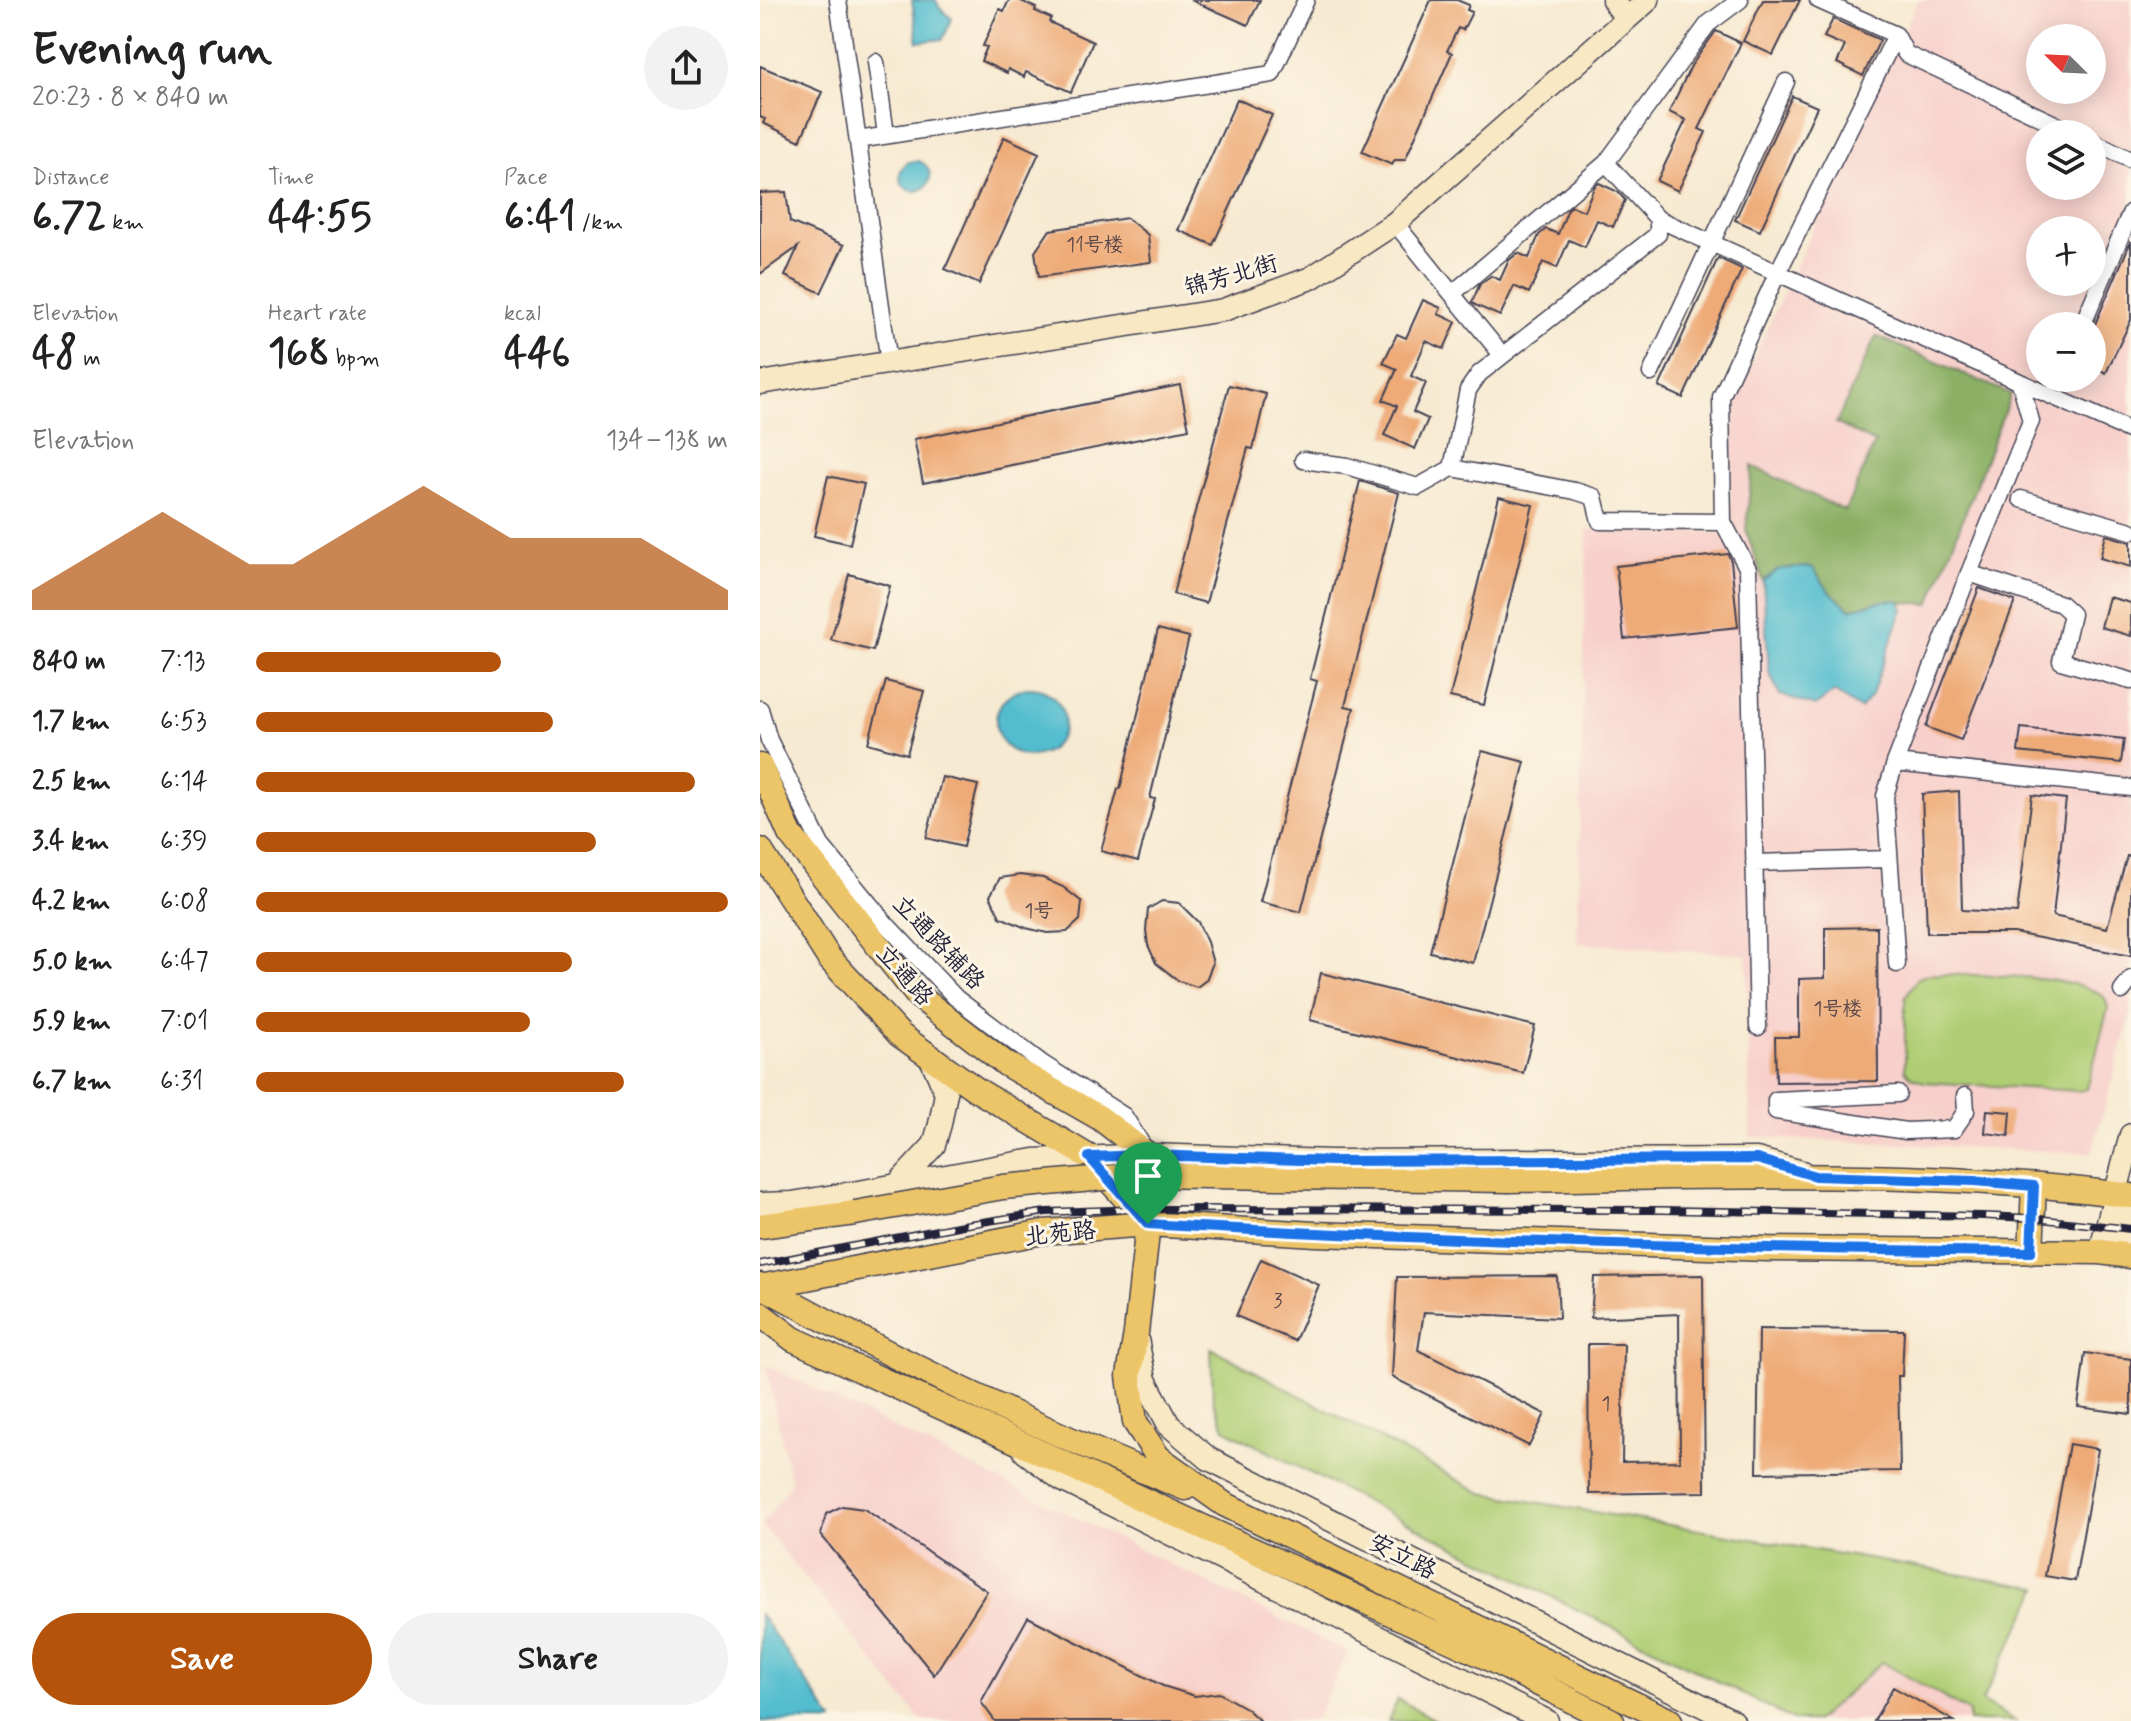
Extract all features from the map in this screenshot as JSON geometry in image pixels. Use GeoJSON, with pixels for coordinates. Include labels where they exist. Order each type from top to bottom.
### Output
{"type":"FeatureCollection","features":[{"type":"Feature","properties":{"kind":"main road","name":"立通路"},"geometry":{"type":"LineString","coordinates":[[760,766],[790,834],[917,995],[1006,1064],[1100,1118],[1148,1155]]}},
{"type":"Feature","properties":{"kind":"main road","name":"立通路"},"geometry":{"type":"LineString","coordinates":[[760,850],[829,958],[900,1035],[977,1090],[1089,1157],[1148,1224]]}},
{"type":"Feature","properties":{"kind":"main road","name":"安立路"},"geometry":{"type":"LineString","coordinates":[[1148,1155],[1148,1224],[1129,1376],[1135,1422],[1158,1457],[1224,1504]]}},
{"type":"Feature","properties":{"kind":"main road","name":"北苑路"},"geometry":{"type":"LineString","coordinates":[[760,1226],[1003,1187],[1138,1175],[1510,1180],[1815,1176],[1975,1181],[2126,1197]]}},
{"type":"Feature","properties":{"kind":"main road"},"geometry":{"type":"LineString","coordinates":[[2031,1252],[2034,1186]]}},
{"type":"Feature","properties":{"kind":"main road","name":"北苑路"},"geometry":{"type":"LineString","coordinates":[[760,1286],[1043,1232],[1148,1224],[1315,1234],[1768,1249],[2116,1254]]}},
{"type":"Feature","properties":{"kind":"main road","name":"安立路"},"geometry":{"type":"LineString","coordinates":[[760,1286],[921,1371],[1095,1451],[1224,1504],[1670,1721]]}},
{"type":"Feature","properties":{"kind":"main road"},"geometry":{"type":"LineString","coordinates":[[760,1314],[793,1339],[1470,1650],[1612,1721]]}},
{"type":"Feature","properties":{"kind":"street"},"geometry":{"type":"LineString","coordinates":[[838,0],[889,363]]}},
{"type":"Feature","properties":{"kind":"street"},"geometry":{"type":"LineString","coordinates":[[858,140],[1272,74],[1306,0]]}},
{"type":"Feature","properties":{"kind":"street","name":"锦芳北街"},"geometry":{"type":"LineString","coordinates":[[760,383],[1223,310],[1311,278],[1395,223],[1619,9],[1648,0]]}},
{"type":"Feature","properties":{"kind":"street"},"geometry":{"type":"LineString","coordinates":[[1452,294],[1606,163],[1708,24],[1740,0]]}},
{"type":"Feature","properties":{"kind":"street"},"geometry":{"type":"LineString","coordinates":[[1818,0],[1896,35],[1906,54],[2046,120]]}},
{"type":"Feature","properties":{"kind":"street"},"geometry":{"type":"LineString","coordinates":[[1758,1027],[1748,569],[1723,522],[1721,397],[1777,274],[1896,35]]}},
{"type":"Feature","properties":{"kind":"street"},"geometry":{"type":"LineString","coordinates":[[876,62],[886,135]]}},
{"type":"Feature","properties":{"kind":"street"},"geometry":{"type":"LineString","coordinates":[[1651,373],[1786,82]]}},
{"type":"Feature","properties":{"kind":"street"},"geometry":{"type":"LineString","coordinates":[[2106,148],[2131,160]]}},
{"type":"Feature","properties":{"kind":"street"},"geometry":{"type":"LineString","coordinates":[[1606,163],[1658,219],[2131,431]]}},
{"type":"Feature","properties":{"kind":"street"},"geometry":{"type":"LineString","coordinates":[[2088,312],[2131,212]]}},
{"type":"Feature","properties":{"kind":"street"},"geometry":{"type":"LineString","coordinates":[[1452,468],[1468,390],[1479,374],[1658,234],[1658,219]]}},
{"type":"Feature","properties":{"kind":"street"},"geometry":{"type":"LineString","coordinates":[[1395,223],[1502,355]]}},
{"type":"Feature","properties":{"kind":"street"},"geometry":{"type":"LineString","coordinates":[[2020,382],[2026,380]]}},
{"type":"Feature","properties":{"kind":"street"},"geometry":{"type":"LineString","coordinates":[[1897,964],[1885,796],[1895,763],[2031,421],[2020,382]]}},
{"type":"Feature","properties":{"kind":"street"},"geometry":{"type":"LineString","coordinates":[[1303,460],[1347,466],[1418,487],[1452,468],[1575,491],[1594,497],[1600,521],[1723,522]]}},
{"type":"Feature","properties":{"kind":"street"},"geometry":{"type":"LineString","coordinates":[[2010,469],[2021,499]]}},
{"type":"Feature","properties":{"kind":"street"},"geometry":{"type":"LineString","coordinates":[[1993,512],[2021,499],[2131,531]]}},
{"type":"Feature","properties":{"kind":"street"},"geometry":{"type":"LineString","coordinates":[[1969,573],[2061,604],[2072,614],[2061,661],[2131,681]]}},
{"type":"Feature","properties":{"kind":"street","name":"立通路辅路"},"geometry":{"type":"LineString","coordinates":[[760,709],[769,740],[821,845],[886,924],[956,998],[1043,1064],[1124,1116],[1148,1155]]}},
{"type":"Feature","properties":{"kind":"street"},"geometry":{"type":"LineString","coordinates":[[1895,763],[2131,788]]}},
{"type":"Feature","properties":{"kind":"street"},"geometry":{"type":"LineString","coordinates":[[1754,863],[1889,859]]}},
{"type":"Feature","properties":{"kind":"street"},"geometry":{"type":"LineString","coordinates":[[897,1185],[934,1145],[940,1124],[946,1093],[930,1056]]}},
{"type":"Feature","properties":{"kind":"street"},"geometry":{"type":"LineString","coordinates":[[1898,1094],[1776,1100],[1776,1111],[1906,1131],[1954,1129],[1966,1111],[1965,1096]]}},
{"type":"Feature","properties":{"kind":"street"},"geometry":{"type":"LineString","coordinates":[[2116,1254],[2126,1197],[2131,1135]]}},
{"type":"Feature","properties":{"kind":"street","name":"北苑路"},"geometry":{"type":"LineString","coordinates":[[760,1204],[792,1203],[1034,1160],[1148,1155],[1333,1161],[1757,1159],[1815,1176]]}},
{"type":"Feature","properties":{"kind":"street"},"geometry":{"type":"LineString","coordinates":[[760,1324],[793,1339]]}},
{"type":"Feature","properties":{"kind":"street","name":"安立路"},"geometry":{"type":"LineString","coordinates":[[1136,1333],[1145,1380],[1169,1425],[1209,1459],[1733,1721]]}},
{"type":"Feature","properties":{"kind":"street"},"geometry":{"type":"LineString","coordinates":[[995,1431],[1062,1480],[1547,1721]]}},
{"type":"Feature","properties":{"kind":"shaded area"},"geometry":{"type":"Polygon","coordinates":[[[1918,0],[2131,0],[2131,1013],[2092,1153],[1750,1137],[1747,955],[1577,943],[1587,529],[1730,533],[1733,403],[1918,0]]]}},
{"type":"Feature","properties":{"kind":"shaded area"},"geometry":{"type":"Polygon","coordinates":[[[766,1365],[1348,1652],[1315,1721],[922,1721],[762,1525],[791,1483],[766,1365]]]}},
{"type":"Feature","properties":{"kind":"shaded area"},"geometry":{"type":"Polygon","coordinates":[[[1882,1662],[1969,1712],[1969,1721],[1816,1721],[1882,1662]]]}},
{"type":"Feature","properties":{"kind":"green space"},"geometry":{"type":"Polygon","coordinates":[[[1876,336],[2011,394],[1930,604],[1882,601],[1850,609],[1829,591],[1812,567],[1779,569],[1763,581],[1746,530],[1752,466],[1845,511],[1875,443],[1836,423],[1876,336]]]}},
{"type":"Feature","properties":{"kind":"green space"},"geometry":{"type":"Polygon","coordinates":[[[1930,974],[2040,979],[2101,994],[2108,1008],[2087,1089],[1924,1082],[1911,1077],[1905,1070],[1905,997],[1918,978],[1930,974]]]}},
{"type":"Feature","properties":{"kind":"green space"},"geometry":{"type":"Polygon","coordinates":[[[1211,1348],[1482,1493],[2039,1588],[1982,1701],[2015,1721],[1969,1721],[1969,1712],[1882,1662],[1816,1721],[1795,1721],[1226,1430],[1213,1401],[1211,1348]]]}},
{"type":"Feature","properties":{"kind":"green space"},"geometry":{"type":"Polygon","coordinates":[[[1398,1699],[1437,1721],[1388,1721],[1398,1699]]]}},
{"type":"Feature","properties":{"kind":"water"},"geometry":{"type":"Polygon","coordinates":[[[912,0],[936,0],[952,19],[943,39],[918,42],[912,0]]]}},
{"type":"Feature","properties":{"kind":"water"},"geometry":{"type":"Polygon","coordinates":[[[915,161],[926,165],[930,176],[926,187],[915,191],[904,187],[900,176],[904,165],[915,161]]]}},
{"type":"Feature","properties":{"kind":"water"},"geometry":{"type":"Polygon","coordinates":[[[1812,567],[1829,591],[1850,609],[1899,600],[1903,608],[1872,694],[1860,709],[1834,692],[1815,706],[1780,695],[1769,672],[1763,581],[1779,569],[1812,567]]]}},
{"type":"Feature","properties":{"kind":"water"},"geometry":{"type":"Polygon","coordinates":[[[1037,688],[1058,703],[1064,722],[1062,735],[1054,746],[1037,756],[1023,756],[1006,746],[998,735],[996,715],[1006,698],[1017,690],[1037,688]]]}},
{"type":"Feature","properties":{"kind":"water"},"geometry":{"type":"Polygon","coordinates":[[[760,1614],[833,1721],[760,1721],[760,1614]]]}},
{"type":"Feature","properties":{"kind":"building"},"geometry":{"type":"Polygon","coordinates":[[[1009,0],[1019,0],[1036,8],[1035,11],[1051,18],[1049,22],[1093,42],[1071,92],[1026,72],[1024,77],[1008,69],[1007,73],[981,61],[987,47],[983,46],[999,9],[1004,11],[1009,0]]]}},
{"type":"Feature","properties":{"kind":"building"},"geometry":{"type":"Polygon","coordinates":[[[1191,0],[1260,0],[1248,25],[1191,0]]]}},
{"type":"Feature","properties":{"kind":"building"},"geometry":{"type":"Polygon","coordinates":[[[1431,0],[1457,0],[1469,5],[1467,10],[1472,12],[1463,30],[1458,28],[1447,51],[1452,53],[1405,160],[1395,160],[1392,165],[1362,152],[1431,0]]]}},
{"type":"Feature","properties":{"kind":"building"},"geometry":{"type":"Polygon","coordinates":[[[1763,0],[1800,0],[1773,55],[1743,41],[1763,0]]]}},
{"type":"Feature","properties":{"kind":"building"},"geometry":{"type":"Polygon","coordinates":[[[1833,19],[1880,40],[1863,76],[1837,63],[1845,46],[1824,37],[1833,19]]]}},
{"type":"Feature","properties":{"kind":"building"},"geometry":{"type":"Polygon","coordinates":[[[1716,31],[1741,43],[1699,129],[1706,132],[1678,191],[1657,181],[1686,120],[1669,112],[1691,66],[1716,31]]]}},
{"type":"Feature","properties":{"kind":"building"},"geometry":{"type":"Polygon","coordinates":[[[760,66],[822,92],[800,141],[763,123],[765,119],[760,117],[760,66]]]}},
{"type":"Feature","properties":{"kind":"building"},"geometry":{"type":"Polygon","coordinates":[[[1792,96],[1817,107],[1760,231],[1735,220],[1792,96]]]}},
{"type":"Feature","properties":{"kind":"building"},"geometry":{"type":"Polygon","coordinates":[[[1237,99],[1272,115],[1213,245],[1178,230],[1237,99]]]}},
{"type":"Feature","properties":{"kind":"building"},"geometry":{"type":"Polygon","coordinates":[[[1004,137],[1039,153],[979,284],[945,269],[1004,137]]]}},
{"type":"Feature","properties":{"kind":"building"},"geometry":{"type":"Polygon","coordinates":[[[1599,183],[1618,192],[1625,200],[1613,227],[1597,220],[1585,247],[1569,240],[1557,268],[1543,262],[1529,293],[1514,286],[1500,316],[1472,302],[1480,284],[1491,276],[1500,280],[1509,260],[1518,253],[1529,258],[1539,235],[1546,229],[1558,234],[1568,209],[1572,206],[1584,211],[1594,187],[1599,183]]]}},
{"type":"Feature","properties":{"kind":"building"},"geometry":{"type":"Polygon","coordinates":[[[786,192],[790,222],[844,245],[821,293],[785,276],[798,247],[760,274],[760,193],[786,192]]]}},
{"type":"Feature","properties":{"kind":"building"},"geometry":{"type":"Polygon","coordinates":[[[1127,218],[1148,235],[1151,262],[1039,277],[1035,252],[1050,230],[1127,218]]]}},
{"type":"Feature","properties":{"kind":"building"},"geometry":{"type":"Polygon","coordinates":[[[2131,241],[2131,320],[2106,373],[2106,312],[2100,312],[2131,241]]]}},
{"type":"Feature","properties":{"kind":"building"},"geometry":{"type":"Polygon","coordinates":[[[1718,258],[1742,269],[1683,398],[1659,387],[1718,258]]]}},
{"type":"Feature","properties":{"kind":"building"},"geometry":{"type":"Polygon","coordinates":[[[1423,300],[1441,308],[1438,314],[1456,322],[1444,349],[1426,341],[1411,376],[1426,383],[1413,412],[1428,419],[1415,449],[1384,435],[1397,406],[1383,400],[1397,369],[1383,363],[1397,334],[1406,338],[1423,300]]]}},
{"type":"Feature","properties":{"kind":"building"},"geometry":{"type":"Polygon","coordinates":[[[1180,385],[1189,429],[923,483],[914,439],[1180,385]]]}},
{"type":"Feature","properties":{"kind":"building"},"geometry":{"type":"Polygon","coordinates":[[[1229,385],[1266,394],[1253,449],[1248,448],[1206,603],[1173,594],[1229,385]]]}},
{"type":"Feature","properties":{"kind":"building"},"geometry":{"type":"Polygon","coordinates":[[[828,476],[864,484],[850,544],[814,536],[828,476]]]}},
{"type":"Feature","properties":{"kind":"building"},"geometry":{"type":"Polygon","coordinates":[[[1360,481],[1399,493],[1345,706],[1354,708],[1301,912],[1260,902],[1317,681],[1310,679],[1360,481]]]}},
{"type":"Feature","properties":{"kind":"building"},"geometry":{"type":"Polygon","coordinates":[[[1499,497],[1533,505],[1484,705],[1450,697],[1499,497]]]}},
{"type":"Feature","properties":{"kind":"building"},"geometry":{"type":"Polygon","coordinates":[[[2106,535],[2131,542],[2131,567],[2100,558],[2106,535]]]}},
{"type":"Feature","properties":{"kind":"building"},"geometry":{"type":"Polygon","coordinates":[[[1728,554],[1738,627],[1624,639],[1616,566],[1728,554]]]}},
{"type":"Feature","properties":{"kind":"building"},"geometry":{"type":"Polygon","coordinates":[[[849,574],[890,586],[873,651],[831,640],[849,574]]]}},
{"type":"Feature","properties":{"kind":"building"},"geometry":{"type":"Polygon","coordinates":[[[1979,588],[2015,601],[1961,740],[1926,727],[1979,588]]]}},
{"type":"Feature","properties":{"kind":"building"},"geometry":{"type":"Polygon","coordinates":[[[2109,597],[2131,603],[2131,636],[2101,627],[2109,597]]]}},
{"type":"Feature","properties":{"kind":"building"},"geometry":{"type":"Polygon","coordinates":[[[1158,629],[1189,637],[1150,798],[1155,799],[1138,861],[1101,851],[1120,789],[1158,629]]]}},
{"type":"Feature","properties":{"kind":"building"},"geometry":{"type":"Polygon","coordinates":[[[886,681],[924,691],[907,754],[868,743],[886,681]]]}},
{"type":"Feature","properties":{"kind":"building"},"geometry":{"type":"Polygon","coordinates":[[[2021,728],[2124,739],[2121,763],[2018,752],[2021,728]]]}},
{"type":"Feature","properties":{"kind":"building"},"geometry":{"type":"Polygon","coordinates":[[[1482,751],[1525,762],[1473,963],[1430,952],[1482,751]]]}},
{"type":"Feature","properties":{"kind":"building"},"geometry":{"type":"Polygon","coordinates":[[[942,777],[978,785],[963,847],[926,838],[942,777]]]}},
{"type":"Feature","properties":{"kind":"building"},"geometry":{"type":"Polygon","coordinates":[[[1959,791],[1962,910],[2017,913],[2032,795],[2066,799],[2053,916],[2107,928],[2127,856],[2131,856],[2131,956],[2014,933],[1927,933],[1922,794],[1959,791]]]}},
{"type":"Feature","properties":{"kind":"building"},"geometry":{"type":"Polygon","coordinates":[[[1020,875],[1043,878],[1063,887],[1082,902],[1080,920],[1067,932],[1047,933],[1000,917],[990,896],[1000,878],[1020,875]]]}},
{"type":"Feature","properties":{"kind":"building"},"geometry":{"type":"Polygon","coordinates":[[[1162,901],[1179,903],[1198,922],[1207,942],[1213,963],[1206,980],[1197,987],[1179,981],[1156,963],[1148,945],[1148,909],[1162,901]]]}},
{"type":"Feature","properties":{"kind":"building"},"geometry":{"type":"Polygon","coordinates":[[[1877,927],[1878,1081],[1776,1082],[1775,1037],[1799,1037],[1799,979],[1825,978],[1825,928],[1877,927]]]}},
{"type":"Feature","properties":{"kind":"building"},"geometry":{"type":"Polygon","coordinates":[[[1321,973],[1535,1026],[1523,1073],[1310,1020],[1321,973]]]}},
{"type":"Feature","properties":{"kind":"building"},"geometry":{"type":"Polygon","coordinates":[[[1987,1110],[2011,1112],[2009,1136],[1985,1133],[1987,1110]]]}},
{"type":"Feature","properties":{"kind":"building"},"geometry":{"type":"Polygon","coordinates":[[[1261,1259],[1319,1285],[1295,1341],[1236,1316],[1261,1259]]]}},
{"type":"Feature","properties":{"kind":"building"},"geometry":{"type":"Polygon","coordinates":[[[1703,1275],[1705,1492],[1589,1494],[1588,1344],[1624,1344],[1622,1462],[1680,1461],[1679,1314],[1591,1318],[1594,1277],[1703,1275]]]}},
{"type":"Feature","properties":{"kind":"building"},"geometry":{"type":"Polygon","coordinates":[[[1557,1276],[1559,1318],[1424,1312],[1418,1350],[1545,1414],[1529,1446],[1392,1377],[1397,1277],[1557,1276]]]}},
{"type":"Feature","properties":{"kind":"building"},"geometry":{"type":"Polygon","coordinates":[[[1759,1329],[1904,1330],[1902,1376],[1898,1376],[1900,1471],[1757,1473],[1759,1329]]]}},
{"type":"Feature","properties":{"kind":"building"},"geometry":{"type":"Polygon","coordinates":[[[2085,1353],[2131,1359],[2131,1414],[2078,1407],[2085,1353]]]}},
{"type":"Feature","properties":{"kind":"building"},"geometry":{"type":"Polygon","coordinates":[[[2069,1444],[2098,1449],[2075,1581],[2045,1576],[2069,1444]]]}},
{"type":"Feature","properties":{"kind":"building"},"geometry":{"type":"Polygon","coordinates":[[[842,1506],[864,1509],[987,1591],[934,1675],[821,1535],[826,1514],[842,1506]]]}},
{"type":"Feature","properties":{"kind":"building"},"geometry":{"type":"Polygon","coordinates":[[[1028,1617],[1163,1686],[1195,1696],[1219,1693],[1247,1709],[1260,1721],[995,1721],[981,1702],[1028,1617]]]}},
{"type":"Feature","properties":{"kind":"building"},"geometry":{"type":"Polygon","coordinates":[[[1893,1687],[1954,1721],[1874,1721],[1893,1687]]]}},
{"type":"Feature","properties":{"kind":"railway"},"geometry":{"type":"LineString","coordinates":[[760,1264],[1046,1212],[1145,1209],[1662,1210],[1984,1216],[2131,1229]]}},
{"type":"Feature","properties":{"kind":"route"},"geometry":{"type":"LineString","coordinates":[[1148,1155],[1333,1161],[1757,1159],[1815,1176],[2034,1186],[2031,1252],[1768,1249],[1315,1234],[1148,1224],[1089,1157],[1148,1155]]}}]}
